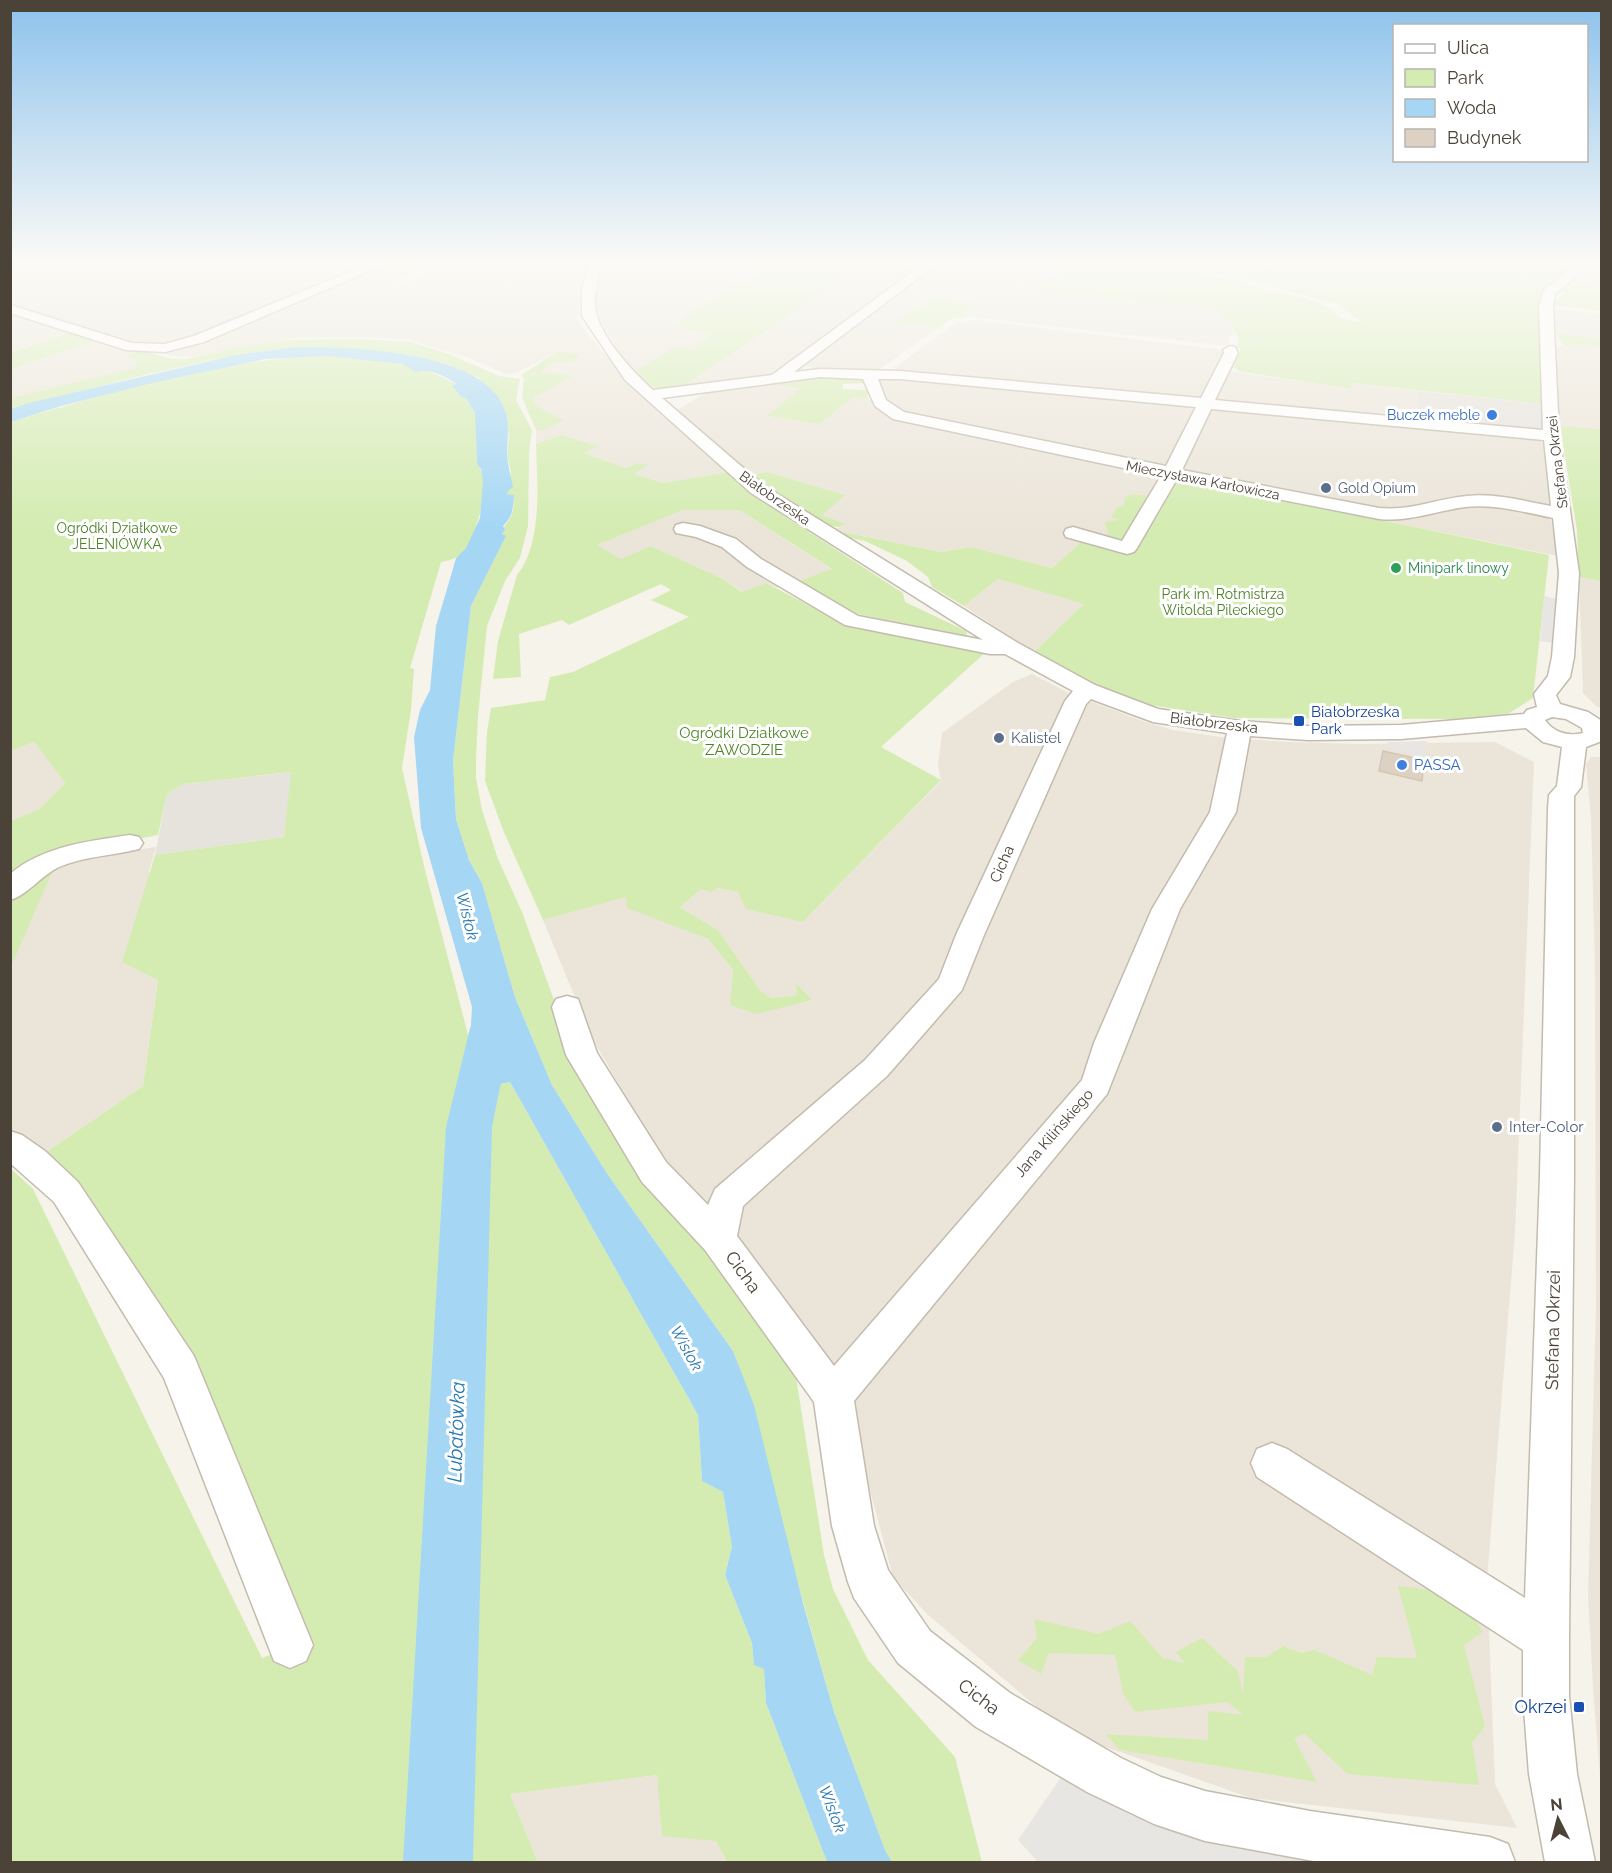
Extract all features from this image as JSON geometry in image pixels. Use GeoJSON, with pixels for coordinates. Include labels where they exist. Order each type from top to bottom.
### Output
{"type":"FeatureCollection","features":[{"type":"Feature","properties":{"kind":"street","name":"Białobrzeska"},"geometry":{"type":"LineString","coordinates":[[611,351],[630,377],[758,489],[1010,648],[1087,690],[1154,715],[1240,728],[1356,733],[1434,730],[1569,731]]}},
{"type":"Feature","properties":{"kind":"street"},"geometry":{"type":"LineString","coordinates":[[777,378],[813,351]]}},
{"type":"Feature","properties":{"kind":"street"},"geometry":{"type":"LineString","coordinates":[[1073,533],[1127,548],[1171,474],[1230,351]]}},
{"type":"Feature","properties":{"kind":"street","name":"Stefana Okrzei"},"geometry":{"type":"LineString","coordinates":[[1548,351],[1552,436],[1569,573],[1563,657],[1559,677],[1569,731],[1556,786],[1562,795],[1546,1696],[1553,1774],[1570,1863]]}},
{"type":"Feature","properties":{"kind":"street"},"geometry":{"type":"LineString","coordinates":[[651,395],[820,373],[900,375],[1552,436]]}},
{"type":"Feature","properties":{"kind":"street","name":"Mieczysława Karłowicza"},"geometry":{"type":"LineString","coordinates":[[869,374],[876,399],[882,406],[899,416],[1171,474],[1384,514],[1411,514],[1473,500],[1512,503],[1563,514]]}},
{"type":"Feature","properties":{"kind":"street","name":"Białobrzeska"},"geometry":{"type":"LineString","coordinates":[[683,529],[700,531],[729,543],[754,562],[852,621],[990,648],[1010,648]]}},
{"type":"Feature","properties":{"kind":"street","name":"Cicha"},"geometry":{"type":"LineString","coordinates":[[718,1239],[727,1199],[876,1068],[952,983],[970,935],[1076,701],[1087,690]]}},
{"type":"Feature","properties":{"kind":"street","name":"Jana Kilińskiego"},"geometry":{"type":"LineString","coordinates":[[834,1395],[1096,1084],[1110,1043],[1166,909],[1223,812],[1240,728]]}},
{"type":"Feature","properties":{"kind":"street","name":"Białobrzeska"},"geometry":{"type":"LineString","coordinates":[[1434,730],[1508,733],[1536,744],[1569,731]]}},
{"type":"Feature","properties":{"kind":"street"},"geometry":{"type":"LineString","coordinates":[[10,891],[21,878],[66,853],[130,843]]}},
{"type":"Feature","properties":{"kind":"street","name":"Cicha"},"geometry":{"type":"LineString","coordinates":[[567,1007],[582,1055],[654,1172],[718,1239],[834,1395],[853,1526],[870,1582],[914,1647],[993,1710],[1104,1775],[1154,1799],[1205,1816],[1341,1841],[1490,1863]]}},
{"type":"Feature","properties":{"kind":"street"},"geometry":{"type":"LineString","coordinates":[[10,1144],[33,1161],[66,1192],[180,1369],[290,1645]]}},
{"type":"Feature","properties":{"kind":"street"},"geometry":{"type":"LineString","coordinates":[[1272,1463],[1546,1638]]}},
{"type":"Feature","properties":{"kind":"shaded area"},"geometry":{"type":"Polygon","coordinates":[[[63,351],[132,351],[134,352],[129,355],[138,360],[136,368],[11,398],[10,369],[63,351]]]}},
{"type":"Feature","properties":{"kind":"shaded area"},"geometry":{"type":"Polygon","coordinates":[[[160,351],[221,351],[191,357],[157,352],[160,351]]]}},
{"type":"Feature","properties":{"kind":"shaded area"},"geometry":{"type":"Polygon","coordinates":[[[448,351],[557,351],[516,373],[506,374],[470,358],[448,351]]]}},
{"type":"Feature","properties":{"kind":"shaded area"},"geometry":{"type":"Polygon","coordinates":[[[560,351],[603,351],[625,377],[728,472],[663,483],[633,474],[647,466],[637,463],[626,468],[583,453],[597,446],[561,435],[536,444],[536,430],[542,430],[550,416],[535,405],[534,398],[571,376],[539,372],[552,363],[574,362],[579,355],[560,351]]]}},
{"type":"Feature","properties":{"kind":"shaded area"},"geometry":{"type":"Polygon","coordinates":[[[619,351],[668,351],[636,370],[625,361],[619,351]]]}},
{"type":"Feature","properties":{"kind":"shaded area"},"geometry":{"type":"Polygon","coordinates":[[[735,351],[807,351],[773,377],[685,388],[684,386],[735,351]]]}},
{"type":"Feature","properties":{"kind":"shaded area"},"geometry":{"type":"Polygon","coordinates":[[[815,351],[905,351],[880,369],[834,371],[802,366],[807,363],[809,356],[815,351]]]}},
{"type":"Feature","properties":{"kind":"shaded area"},"geometry":{"type":"Polygon","coordinates":[[[917,351],[1221,351],[1225,354],[1199,398],[896,371],[894,368],[917,351]]]}},
{"type":"Feature","properties":{"kind":"shaded area"},"geometry":{"type":"Polygon","coordinates":[[[1601,351],[1601,429],[1560,426],[1553,352],[1601,351]]]}},
{"type":"Feature","properties":{"kind":"shaded area"},"geometry":{"type":"Polygon","coordinates":[[[1230,371],[1350,389],[1352,383],[1418,391],[1416,421],[1218,401],[1214,397],[1221,384],[1224,385],[1230,371]]]}},
{"type":"Feature","properties":{"kind":"shaded area"},"geometry":{"type":"Polygon","coordinates":[[[890,378],[1195,407],[1197,410],[1168,464],[1160,467],[923,419],[887,407],[879,382],[890,378]]]}},
{"type":"Feature","properties":{"kind":"shaded area"},"geometry":{"type":"Polygon","coordinates":[[[761,382],[802,388],[768,416],[820,424],[852,398],[868,398],[884,413],[1150,474],[1157,480],[1150,497],[1133,494],[1125,506],[1112,516],[1121,520],[1111,546],[1082,541],[1052,568],[971,547],[941,552],[833,530],[844,525],[821,515],[844,495],[767,472],[752,475],[676,411],[712,389],[761,382]]]}},
{"type":"Feature","properties":{"kind":"shaded area"},"geometry":{"type":"Polygon","coordinates":[[[1418,391],[1550,405],[1551,434],[1416,421],[1418,391]]]}},
{"type":"Feature","properties":{"kind":"shaded area"},"geometry":{"type":"Polygon","coordinates":[[[1213,407],[1538,439],[1542,442],[1547,460],[1552,508],[1509,501],[1398,513],[1180,472],[1204,412],[1213,407]]]}},
{"type":"Feature","properties":{"kind":"shaded area"},"geometry":{"type":"Polygon","coordinates":[[[1510,505],[1546,516],[1551,521],[1558,556],[1321,508],[1323,506],[1382,517],[1454,506],[1510,505]]]}},
{"type":"Feature","properties":{"kind":"shaded area"},"geometry":{"type":"Polygon","coordinates":[[[683,510],[739,510],[833,570],[777,588],[766,583],[743,592],[721,578],[651,546],[621,560],[597,545],[683,510]]]}},
{"type":"Feature","properties":{"kind":"shaded area"},"geometry":{"type":"Polygon","coordinates":[[[1579,577],[1601,581],[1601,708],[1583,693],[1579,577]]]}},
{"type":"Feature","properties":{"kind":"shaded area"},"geometry":{"type":"Polygon","coordinates":[[[998,579],[1085,604],[1034,652],[964,606],[998,579]]]}},
{"type":"Feature","properties":{"kind":"shaded area"},"geometry":{"type":"Polygon","coordinates":[[[1544,596],[1557,599],[1554,643],[1540,641],[1544,596]]]}},
{"type":"Feature","properties":{"kind":"shaded area"},"geometry":{"type":"Polygon","coordinates":[[[1032,674],[1071,694],[1173,730],[1227,738],[1290,742],[1360,744],[1495,742],[1534,762],[1515,1233],[1487,1580],[1495,1784],[1517,1828],[1251,1798],[1069,1734],[927,1614],[893,1577],[856,1438],[830,1363],[807,1327],[663,1161],[591,1036],[543,920],[627,896],[683,929],[708,939],[733,970],[731,1005],[812,1001],[798,985],[796,995],[771,998],[760,990],[718,930],[680,907],[701,889],[718,888],[738,892],[803,922],[941,781],[938,765],[942,733],[1013,682],[1032,674]]]}},
{"type":"Feature","properties":{"kind":"shaded area"},"geometry":{"type":"Polygon","coordinates":[[[1427,741],[1424,756],[1384,748],[1388,742],[1427,741]]]}},
{"type":"Feature","properties":{"kind":"shaded area"},"geometry":{"type":"Polygon","coordinates":[[[34,742],[65,783],[39,809],[11,821],[11,751],[34,742]]]}},
{"type":"Feature","properties":{"kind":"shaded area"},"geometry":{"type":"Polygon","coordinates":[[[1591,757],[1602,757],[1601,1789],[1588,1595],[1596,1308],[1595,965],[1591,819],[1586,764],[1591,757]]]}},
{"type":"Feature","properties":{"kind":"shaded area"},"geometry":{"type":"Polygon","coordinates":[[[292,772],[284,837],[155,855],[167,794],[183,784],[292,772]]]}},
{"type":"Feature","properties":{"kind":"shaded area"},"geometry":{"type":"Polygon","coordinates":[[[156,847],[149,871],[158,979],[143,1086],[40,1156],[11,1134],[10,965],[54,868],[79,859],[156,847]]]}},
{"type":"Feature","properties":{"kind":"shaded area"},"geometry":{"type":"Polygon","coordinates":[[[1068,1767],[1351,1843],[1341,1862],[1038,1862],[1018,1840],[1068,1767]]]}},
{"type":"Feature","properties":{"kind":"shaded area"},"geometry":{"type":"Polygon","coordinates":[[[657,1775],[716,1841],[727,1862],[538,1862],[510,1794],[657,1775]]]}},
{"type":"Feature","properties":{"kind":"green space"},"geometry":{"type":"Polygon","coordinates":[[[13,351],[63,351],[11,369],[13,351]]]}},
{"type":"Feature","properties":{"kind":"green space"},"geometry":{"type":"Polygon","coordinates":[[[219,351],[263,351],[144,375],[11,409],[10,398],[135,368],[137,360],[128,355],[134,352],[147,352],[172,359],[187,359],[219,351]]]}},
{"type":"Feature","properties":{"kind":"green space"},"geometry":{"type":"Polygon","coordinates":[[[374,351],[441,351],[499,376],[520,379],[516,400],[532,430],[529,453],[528,526],[520,558],[505,581],[487,626],[478,716],[476,778],[482,810],[498,859],[522,912],[578,1066],[678,1217],[761,1319],[794,1364],[824,1555],[833,1589],[868,1660],[955,1757],[982,1862],[892,1862],[885,1850],[834,1712],[733,1351],[608,1175],[552,1085],[515,997],[482,883],[469,860],[456,819],[453,761],[471,606],[505,538],[502,534],[504,526],[510,519],[513,509],[514,495],[507,495],[511,472],[507,456],[509,437],[505,409],[479,378],[450,366],[411,355],[374,351]]]}},
{"type":"Feature","properties":{"kind":"green space"},"geometry":{"type":"Polygon","coordinates":[[[557,351],[580,354],[574,362],[552,363],[540,372],[572,376],[534,398],[535,405],[564,421],[542,430],[536,430],[522,397],[524,379],[521,375],[557,351]]]}},
{"type":"Feature","properties":{"kind":"green space"},"geometry":{"type":"Polygon","coordinates":[[[668,351],[735,351],[684,386],[685,388],[657,388],[647,382],[636,370],[668,351]]]}},
{"type":"Feature","properties":{"kind":"green space"},"geometry":{"type":"Polygon","coordinates":[[[1240,351],[1550,351],[1550,405],[1352,383],[1350,389],[1237,371],[1238,369],[1233,368],[1240,351]]]}},
{"type":"Feature","properties":{"kind":"green space","name":"Ogródki Działkowe JELENIÓWKA"},"geometry":{"type":"Polygon","coordinates":[[[326,356],[403,364],[429,371],[458,385],[475,413],[477,464],[484,482],[482,506],[470,541],[463,552],[441,562],[410,668],[414,669],[411,710],[402,768],[424,866],[482,1088],[510,1082],[698,1415],[702,1481],[723,1492],[732,1547],[725,1575],[752,1643],[754,1664],[764,1669],[766,1703],[827,1862],[727,1862],[716,1841],[662,1836],[657,1775],[510,1794],[538,1862],[11,1862],[10,1168],[33,1189],[262,1658],[302,1643],[66,1193],[33,1161],[143,1086],[158,980],[122,962],[155,855],[284,837],[291,772],[183,784],[167,794],[158,835],[66,853],[11,884],[11,821],[39,809],[65,783],[34,742],[11,751],[11,422],[127,389],[206,370],[286,358],[326,356]]]}},
{"type":"Feature","properties":{"kind":"green space"},"geometry":{"type":"Polygon","coordinates":[[[820,375],[844,376],[862,380],[867,383],[843,384],[843,389],[868,390],[868,398],[852,398],[820,424],[767,416],[801,388],[771,384],[776,380],[820,375]]]}},
{"type":"Feature","properties":{"kind":"green space"},"geometry":{"type":"Polygon","coordinates":[[[1560,426],[1601,429],[1601,581],[1579,577],[1577,530],[1560,426]]]}},
{"type":"Feature","properties":{"kind":"green space","name":"Ogródki Działkowe ZAWODZIE"},"geometry":{"type":"Polygon","coordinates":[[[561,435],[598,446],[584,453],[626,468],[637,463],[648,465],[634,474],[663,483],[728,472],[755,497],[903,593],[905,602],[966,631],[968,638],[854,613],[796,582],[832,569],[739,510],[683,510],[597,545],[621,559],[651,546],[721,578],[742,592],[766,583],[835,619],[987,651],[881,747],[941,780],[803,922],[746,909],[738,892],[718,888],[711,892],[701,889],[680,907],[718,930],[760,990],[771,998],[796,995],[797,984],[812,1000],[757,1014],[730,1005],[733,970],[708,939],[627,908],[626,897],[543,920],[503,830],[485,781],[487,732],[491,708],[545,700],[550,677],[573,672],[689,617],[651,600],[671,590],[661,584],[569,625],[562,620],[519,634],[521,677],[493,679],[498,641],[517,575],[531,547],[535,530],[536,444],[561,435]]]}},
{"type":"Feature","properties":{"kind":"green space"},"geometry":{"type":"Polygon","coordinates":[[[767,472],[845,495],[822,515],[845,524],[839,527],[824,525],[752,475],[767,472]]]}},
{"type":"Feature","properties":{"kind":"green space","name":"Park im. Rotmistrza Witolda Pileckiego"},"geometry":{"type":"Polygon","coordinates":[[[1173,477],[1549,555],[1533,698],[1508,714],[1456,719],[1234,718],[1150,705],[1096,685],[1034,652],[1084,604],[998,579],[964,606],[932,587],[928,577],[907,561],[865,541],[846,537],[833,530],[941,552],[971,547],[1052,568],[1082,541],[1111,546],[1105,522],[1120,520],[1111,517],[1117,507],[1124,506],[1125,497],[1133,494],[1158,497],[1173,477]]]}},
{"type":"Feature","properties":{"kind":"green space"},"geometry":{"type":"Polygon","coordinates":[[[54,868],[16,955],[11,965],[11,897],[54,868]]]}},
{"type":"Feature","properties":{"kind":"green space"},"geometry":{"type":"Polygon","coordinates":[[[1398,1586],[1457,1593],[1483,1632],[1464,1645],[1485,1726],[1472,1743],[1479,1785],[1347,1774],[1305,1734],[1294,1738],[1317,1782],[1120,1750],[1105,1734],[1208,1740],[1208,1711],[1244,1715],[1227,1702],[1135,1712],[1123,1693],[1115,1655],[1049,1653],[1041,1674],[1018,1660],[1037,1638],[1034,1619],[1099,1634],[1130,1621],[1163,1658],[1185,1663],[1176,1652],[1202,1638],[1238,1671],[1243,1695],[1245,1657],[1266,1657],[1283,1646],[1301,1653],[1315,1650],[1372,1675],[1377,1657],[1417,1658],[1398,1586]]]}},
{"type":"Feature","properties":{"kind":"water","name":"Wisłok"},"geometry":{"type":"Polygon","coordinates":[[[263,351],[382,351],[412,356],[444,363],[471,375],[492,390],[505,410],[508,428],[507,456],[513,487],[507,494],[514,495],[513,504],[511,515],[503,526],[505,530],[502,534],[506,536],[471,606],[453,761],[456,819],[469,860],[482,883],[515,997],[552,1085],[608,1175],[733,1351],[754,1405],[803,1603],[834,1712],[885,1850],[892,1862],[827,1862],[766,1703],[764,1669],[754,1665],[752,1643],[725,1575],[732,1547],[723,1492],[702,1481],[698,1415],[510,1082],[482,1088],[470,1042],[472,1007],[421,828],[414,737],[420,710],[430,690],[436,626],[456,558],[466,548],[480,518],[483,482],[481,469],[477,464],[475,413],[466,398],[461,397],[452,385],[457,384],[448,378],[432,372],[416,372],[403,364],[326,356],[265,359],[152,383],[61,406],[11,422],[11,409],[33,402],[236,355],[263,351]]]}},
{"type":"Feature","properties":{"kind":"building","name":"PASSA"},"geometry":{"type":"Polygon","coordinates":[[[1383,751],[1424,760],[1422,781],[1379,771],[1383,751]]]}},
{"type":"Feature","properties":{"kind":"waterway","name":"Lubatówka"},"geometry":{"type":"LineString","coordinates":[[438,1862],[469,1127],[491,1028]]}},
{"type":"Feature","properties":{"kind":"place","name":"Buczek meble"},"geometry":{"type":"Point","coordinates":[1492,415]}},
{"type":"Feature","properties":{"kind":"place","name":"Gold Opium"},"geometry":{"type":"Point","coordinates":[1326,488]}},
{"type":"Feature","properties":{"kind":"place","name":"Minipark linowy"},"geometry":{"type":"Point","coordinates":[1396,568]}},
{"type":"Feature","properties":{"kind":"place","name":"Białobrzeska Park"},"geometry":{"type":"Point","coordinates":[1299,721]}},
{"type":"Feature","properties":{"kind":"place","name":"Kalistel"},"geometry":{"type":"Point","coordinates":[999,738]}},
{"type":"Feature","properties":{"kind":"place","name":"PASSA"},"geometry":{"type":"Point","coordinates":[1402,765]}},
{"type":"Feature","properties":{"kind":"place","name":"Inter-Color"},"geometry":{"type":"Point","coordinates":[1497,1127]}},
{"type":"Feature","properties":{"kind":"place","name":"Okrzei"},"geometry":{"type":"Point","coordinates":[1579,1707]}}]}
